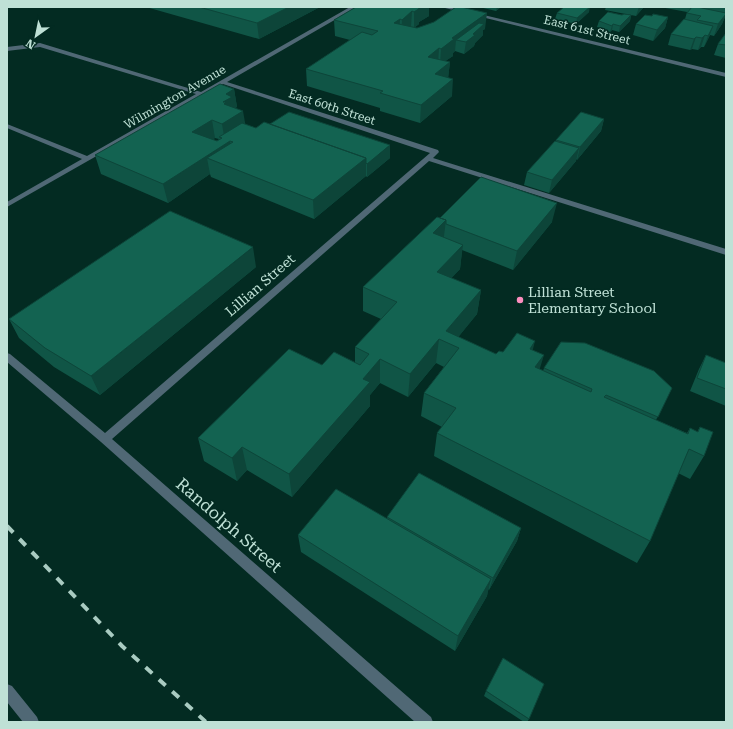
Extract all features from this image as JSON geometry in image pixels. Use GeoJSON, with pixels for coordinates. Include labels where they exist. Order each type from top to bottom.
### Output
{"type":"FeatureCollection","features":[{"type":"Feature","properties":{"kind":"street","name":"Wilmington Avenue"},"geometry":{"type":"LineString","coordinates":[[7,205],[354,7]]}},
{"type":"Feature","properties":{"kind":"street","name":"East 61st Street"},"geometry":{"type":"LineString","coordinates":[[444,7],[726,75]]}},
{"type":"Feature","properties":{"kind":"street"},"geometry":{"type":"LineString","coordinates":[[7,50],[40,45],[202,94]]}},
{"type":"Feature","properties":{"kind":"street","name":"East 60th Street"},"geometry":{"type":"LineString","coordinates":[[222,82],[431,155],[726,252]]}},
{"type":"Feature","properties":{"kind":"street"},"geometry":{"type":"LineString","coordinates":[[7,126],[88,159]]}},
{"type":"Feature","properties":{"kind":"street","name":"Lillian Street"},"geometry":{"type":"LineString","coordinates":[[105,439],[431,155]]}},
{"type":"Feature","properties":{"kind":"street","name":"Randolph Street"},"geometry":{"type":"LineString","coordinates":[[7,357],[105,439],[426,722]]}},
{"type":"Feature","properties":{"kind":"street"},"geometry":{"type":"LineString","coordinates":[[7,691],[32,722]]}},
{"type":"Feature","properties":{"kind":"building"},"geometry":{"type":"Polygon","coordinates":[[[199,7],[289,7],[257,23],[199,7]]]}},
{"type":"Feature","properties":{"kind":"building"},"geometry":{"type":"Polygon","coordinates":[[[356,7],[419,7],[418,8],[420,8],[414,12],[412,11],[402,20],[400,19],[394,23],[417,28],[434,22],[456,7],[487,13],[452,38],[454,39],[441,49],[439,48],[428,57],[450,62],[435,74],[453,79],[421,105],[380,93],[383,91],[306,69],[362,32],[372,35],[378,31],[334,20],[356,7]]]}},
{"type":"Feature","properties":{"kind":"building"},"geometry":{"type":"Polygon","coordinates":[[[564,7],[590,7],[577,18],[557,13],[564,7]]]}},
{"type":"Feature","properties":{"kind":"building"},"geometry":{"type":"Polygon","coordinates":[[[692,7],[726,14],[718,24],[697,20],[701,16],[687,13],[692,7]]]}},
{"type":"Feature","properties":{"kind":"building"},"geometry":{"type":"Polygon","coordinates":[[[608,12],[631,15],[620,26],[613,24],[612,26],[599,21],[608,12]]]}},
{"type":"Feature","properties":{"kind":"building"},"geometry":{"type":"Polygon","coordinates":[[[653,14],[668,17],[657,30],[636,24],[645,15],[652,16],[653,14]]]}},
{"type":"Feature","properties":{"kind":"building"},"geometry":{"type":"Polygon","coordinates":[[[684,19],[713,26],[708,36],[705,35],[702,38],[696,37],[694,39],[671,34],[684,19]]]}},
{"type":"Feature","properties":{"kind":"building"},"geometry":{"type":"Polygon","coordinates":[[[479,23],[484,24],[473,34],[475,35],[466,42],[456,40],[479,23]]]}},
{"type":"Feature","properties":{"kind":"building"},"geometry":{"type":"Polygon","coordinates":[[[726,33],[726,45],[718,44],[726,33]]]}},
{"type":"Feature","properties":{"kind":"building"},"geometry":{"type":"Polygon","coordinates":[[[220,84],[234,89],[226,94],[232,97],[223,102],[226,102],[224,104],[243,111],[222,124],[212,120],[192,132],[217,141],[222,138],[219,137],[242,123],[256,128],[264,122],[366,158],[313,200],[207,158],[233,142],[230,141],[163,184],[95,155],[220,84]]]}},
{"type":"Feature","properties":{"kind":"building"},"geometry":{"type":"Polygon","coordinates":[[[289,112],[390,145],[367,164],[366,158],[270,124],[289,112]]]}},
{"type":"Feature","properties":{"kind":"building"},"geometry":{"type":"Polygon","coordinates":[[[581,112],[604,119],[580,147],[556,140],[581,112]]]}},
{"type":"Feature","properties":{"kind":"building"},"geometry":{"type":"Polygon","coordinates":[[[555,141],[579,148],[552,180],[527,172],[555,141]]]}},
{"type":"Feature","properties":{"kind":"building"},"geometry":{"type":"Polygon","coordinates":[[[481,177],[557,203],[517,251],[446,224],[446,220],[440,218],[481,177]]]}},
{"type":"Feature","properties":{"kind":"building"},"geometry":{"type":"Polygon","coordinates":[[[170,211],[253,247],[91,376],[45,348],[9,319],[170,211]]]}},
{"type":"Feature","properties":{"kind":"building"},"geometry":{"type":"Polygon","coordinates":[[[437,217],[446,220],[433,233],[463,245],[437,272],[481,290],[446,331],[496,354],[499,351],[503,352],[517,333],[535,341],[530,349],[544,355],[535,367],[591,392],[592,389],[544,368],[561,342],[585,343],[654,371],[672,388],[658,417],[606,395],[604,397],[688,434],[690,428],[698,432],[700,427],[713,432],[704,456],[689,449],[650,541],[437,433],[456,408],[424,393],[459,348],[439,339],[410,374],[380,359],[363,379],[370,382],[289,474],[242,447],[232,458],[198,438],[289,349],[322,365],[334,352],[360,365],[369,354],[355,347],[397,302],[363,287],[437,217]]]}},
{"type":"Feature","properties":{"kind":"building"},"geometry":{"type":"Polygon","coordinates":[[[706,355],[726,363],[726,389],[697,378],[706,355]]]}},
{"type":"Feature","properties":{"kind":"building"},"geometry":{"type":"Polygon","coordinates":[[[419,473],[521,528],[493,578],[387,517],[419,473]]]}},
{"type":"Feature","properties":{"kind":"building"},"geometry":{"type":"Polygon","coordinates":[[[336,489],[491,579],[458,636],[298,535],[336,489]]]}},
{"type":"Feature","properties":{"kind":"building"},"geometry":{"type":"Polygon","coordinates":[[[503,658],[544,684],[529,719],[486,691],[503,658]]]}},
{"type":"Feature","properties":{"kind":"railway"},"geometry":{"type":"LineString","coordinates":[[7,526],[122,646],[206,722]]}},
{"type":"Feature","properties":{"kind":"place","name":"Lillian Street Elementary School"},"geometry":{"type":"Point","coordinates":[520,300]}}]}
